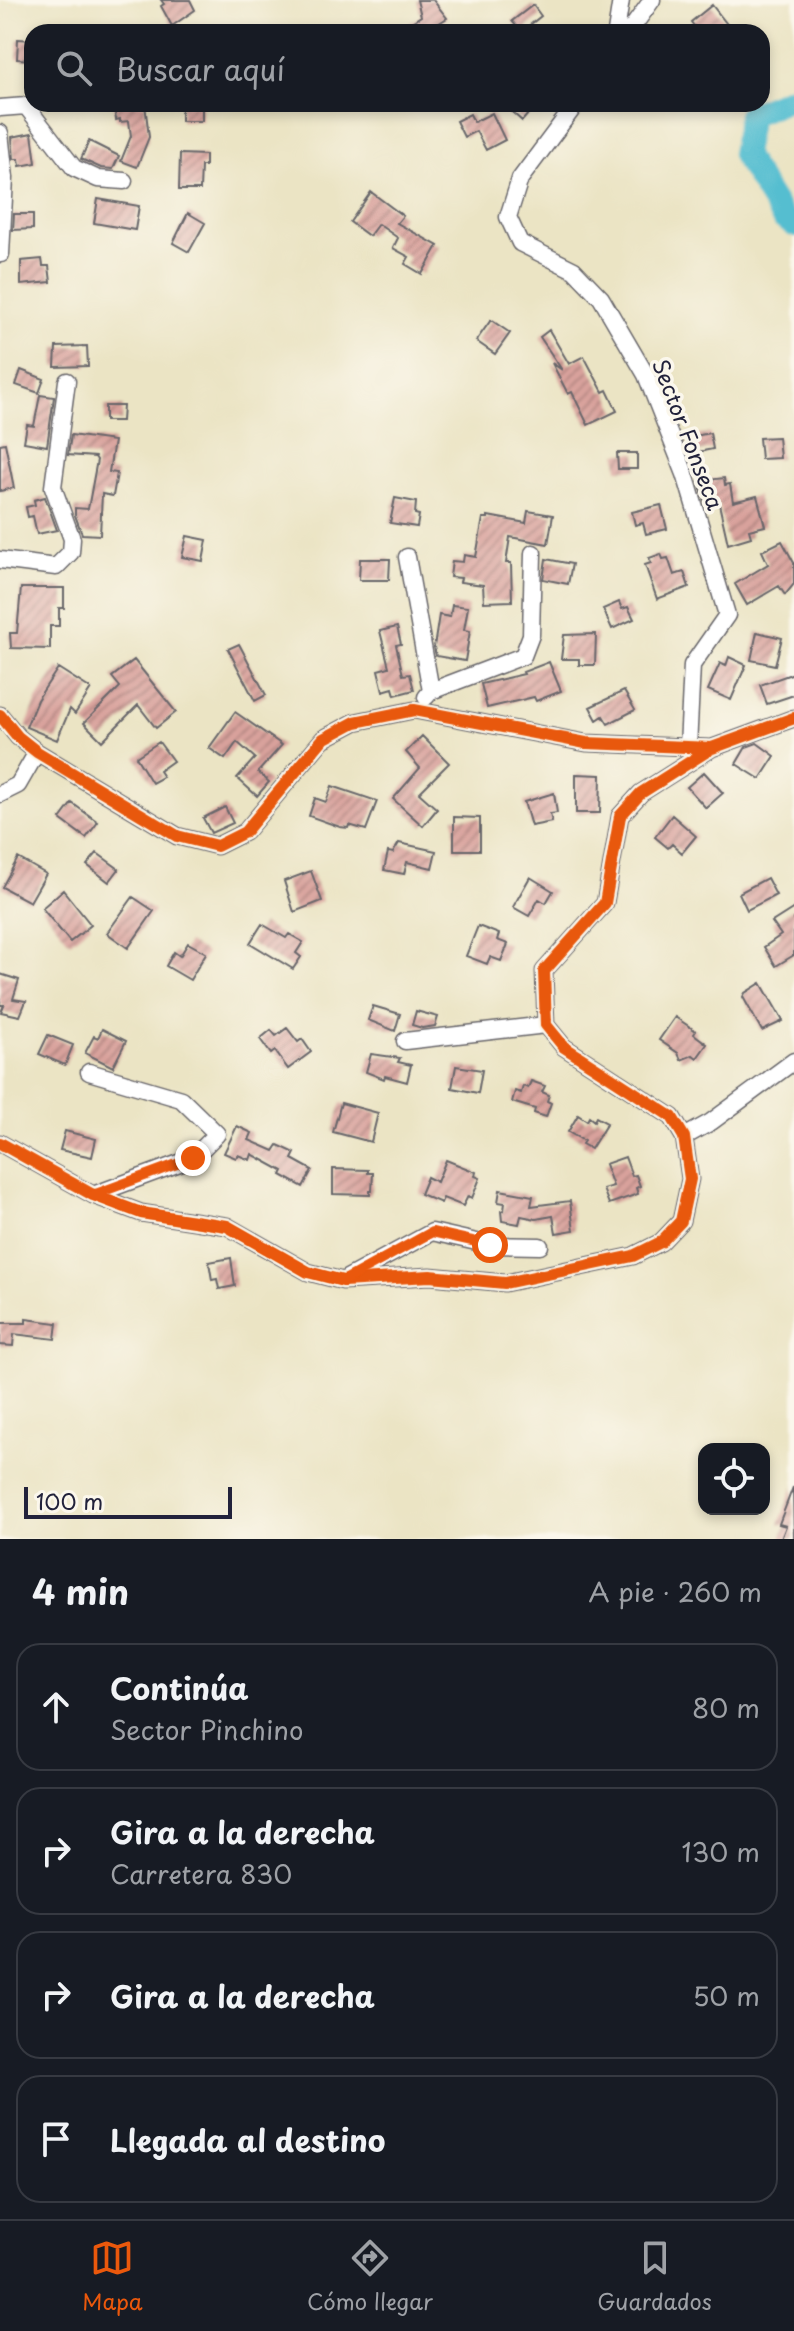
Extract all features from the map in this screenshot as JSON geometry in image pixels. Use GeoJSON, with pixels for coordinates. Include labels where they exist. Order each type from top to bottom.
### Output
{"type":"FeatureCollection","features":[{"type":"Feature","properties":{"kind":"street"},"geometry":{"type":"LineString","coordinates":[[617,24],[621,0]]}},
{"type":"Feature","properties":{"kind":"street"},"geometry":{"type":"LineString","coordinates":[[635,24],[652,0]]}},
{"type":"Feature","properties":{"kind":"street"},"geometry":{"type":"LineString","coordinates":[[0,108],[24,106]]}},
{"type":"Feature","properties":{"kind":"street"},"geometry":{"type":"LineString","coordinates":[[36,112],[74,168],[98,179],[124,181]]}},
{"type":"Feature","properties":{"kind":"street","name":"Sector Fonseca"},"geometry":{"type":"LineString","coordinates":[[570,112],[520,179],[508,217],[520,243],[574,270],[601,298],[646,375],[685,474],[727,615],[692,665],[688,747]]}},
{"type":"Feature","properties":{"kind":"street"},"geometry":{"type":"LineString","coordinates":[[0,133],[5,178],[1,254]]}},
{"type":"Feature","properties":{"kind":"street"},"geometry":{"type":"LineString","coordinates":[[0,560],[56,567],[71,552],[72,539],[53,487],[67,381]]}},
{"type":"Feature","properties":{"kind":"street"},"geometry":{"type":"LineString","coordinates":[[414,710],[431,691],[523,656],[531,635],[533,553]]}},
{"type":"Feature","properties":{"kind":"street"},"geometry":{"type":"LineString","coordinates":[[407,557],[431,691]]}},
{"type":"Feature","properties":{"kind":"street"},"geometry":{"type":"LineString","coordinates":[[0,715],[18,737],[37,752],[177,836],[217,846],[245,832],[323,739],[355,722],[414,710],[586,743],[712,748]]}},
{"type":"Feature","properties":{"kind":"street"},"geometry":{"type":"LineString","coordinates":[[0,1143],[93,1195],[141,1213],[227,1226],[308,1272],[343,1281],[430,1276],[505,1283],[633,1256],[661,1242],[681,1221],[690,1179],[684,1137],[672,1117],[564,1047],[546,1025],[544,971],[605,903],[620,816],[641,793],[712,748],[794,718]]}},
{"type":"Feature","properties":{"kind":"street"},"geometry":{"type":"LineString","coordinates":[[0,794],[18,785],[37,752]]}},
{"type":"Feature","properties":{"kind":"street"},"geometry":{"type":"LineString","coordinates":[[405,1041],[546,1025]]}},
{"type":"Feature","properties":{"kind":"street"},"geometry":{"type":"LineString","coordinates":[[684,1137],[711,1122],[794,1061]]}},
{"type":"Feature","properties":{"kind":"street"},"geometry":{"type":"LineString","coordinates":[[89,1072],[181,1099],[217,1134],[193,1158],[93,1195]]}},
{"type":"Feature","properties":{"kind":"street"},"geometry":{"type":"LineString","coordinates":[[343,1281],[432,1232],[490,1245],[540,1246]]}},
{"type":"Feature","properties":{"kind":"building"},"geometry":{"type":"Polygon","coordinates":[[[161,0],[190,0],[195,10],[171,24],[161,6],[164,4],[161,0]]]}},
{"type":"Feature","properties":{"kind":"building"},"geometry":{"type":"Polygon","coordinates":[[[417,0],[433,0],[447,18],[438,24],[408,24],[421,16],[417,0]]]}},
{"type":"Feature","properties":{"kind":"building"},"geometry":{"type":"Polygon","coordinates":[[[533,5],[541,16],[531,24],[514,24],[512,21],[533,5]]]}},
{"type":"Feature","properties":{"kind":"building"},"geometry":{"type":"Polygon","coordinates":[[[712,5],[727,24],[692,24],[691,22],[712,5]]]}},
{"type":"Feature","properties":{"kind":"building"},"geometry":{"type":"Polygon","coordinates":[[[18,39],[24,39],[24,59],[17,59],[18,39]]]}},
{"type":"Feature","properties":{"kind":"building"},"geometry":{"type":"Polygon","coordinates":[[[115,112],[146,112],[149,137],[137,167],[121,161],[131,136],[129,121],[116,120],[115,112]]]}},
{"type":"Feature","properties":{"kind":"building"},"geometry":{"type":"Polygon","coordinates":[[[181,112],[202,112],[202,121],[181,121],[181,112]]]}},
{"type":"Feature","properties":{"kind":"building"},"geometry":{"type":"Polygon","coordinates":[[[512,112],[530,112],[522,121],[512,112]]]}},
{"type":"Feature","properties":{"kind":"building"},"geometry":{"type":"Polygon","coordinates":[[[492,113],[505,140],[486,150],[476,131],[464,137],[456,121],[470,114],[474,122],[492,113]]]}},
{"type":"Feature","properties":{"kind":"building"},"geometry":{"type":"Polygon","coordinates":[[[32,133],[36,163],[20,166],[19,159],[14,159],[12,137],[32,133]]]}},
{"type":"Feature","properties":{"kind":"building"},"geometry":{"type":"Polygon","coordinates":[[[89,141],[119,156],[113,169],[101,168],[81,159],[89,141]]]}},
{"type":"Feature","properties":{"kind":"building"},"geometry":{"type":"Polygon","coordinates":[[[180,154],[205,155],[205,166],[201,166],[200,190],[179,190],[180,154]]]}},
{"type":"Feature","properties":{"kind":"building"},"geometry":{"type":"Polygon","coordinates":[[[371,192],[403,216],[397,223],[438,246],[422,274],[405,264],[409,257],[393,248],[398,238],[378,224],[369,236],[350,222],[371,192]]]}},
{"type":"Feature","properties":{"kind":"building"},"geometry":{"type":"Polygon","coordinates":[[[98,199],[139,206],[135,230],[94,223],[98,199]]]}},
{"type":"Feature","properties":{"kind":"building"},"geometry":{"type":"Polygon","coordinates":[[[188,213],[205,223],[189,252],[173,243],[188,213]]]}},
{"type":"Feature","properties":{"kind":"building"},"geometry":{"type":"Polygon","coordinates":[[[14,214],[33,214],[33,229],[13,230],[14,214]]]}},
{"type":"Feature","properties":{"kind":"building"},"geometry":{"type":"Polygon","coordinates":[[[42,259],[43,266],[49,266],[51,282],[21,285],[21,261],[42,259]]]}},
{"type":"Feature","properties":{"kind":"building"},"geometry":{"type":"Polygon","coordinates":[[[491,320],[510,333],[495,354],[476,341],[491,320]]]}},
{"type":"Feature","properties":{"kind":"building"},"geometry":{"type":"Polygon","coordinates":[[[549,330],[569,364],[584,356],[617,411],[588,425],[572,392],[568,394],[552,363],[562,370],[540,337],[549,330]]]}},
{"type":"Feature","properties":{"kind":"building"},"geometry":{"type":"Polygon","coordinates":[[[87,346],[88,366],[55,367],[56,347],[87,346]]]}},
{"type":"Feature","properties":{"kind":"building"},"geometry":{"type":"Polygon","coordinates":[[[21,370],[44,379],[39,393],[16,385],[21,370]]]}},
{"type":"Feature","properties":{"kind":"building"},"geometry":{"type":"Polygon","coordinates":[[[40,395],[54,397],[47,446],[24,442],[27,425],[34,426],[40,395]]]}},
{"type":"Feature","properties":{"kind":"building"},"geometry":{"type":"Polygon","coordinates":[[[105,406],[123,406],[122,421],[105,421],[105,406]]]}},
{"type":"Feature","properties":{"kind":"building"},"geometry":{"type":"Polygon","coordinates":[[[710,433],[713,449],[693,453],[690,437],[710,433]]]}},
{"type":"Feature","properties":{"kind":"building"},"geometry":{"type":"Polygon","coordinates":[[[71,435],[114,441],[109,472],[117,473],[113,496],[102,494],[100,535],[82,534],[75,515],[75,508],[88,509],[97,460],[95,457],[68,455],[71,435]]]}},
{"type":"Feature","properties":{"kind":"building"},"geometry":{"type":"Polygon","coordinates":[[[778,437],[780,458],[761,459],[759,438],[778,437]]]}},
{"type":"Feature","properties":{"kind":"building"},"geometry":{"type":"Polygon","coordinates":[[[5,443],[14,488],[0,491],[0,444],[5,443]]]}},
{"type":"Feature","properties":{"kind":"building"},"geometry":{"type":"Polygon","coordinates":[[[617,453],[637,453],[637,469],[618,469],[617,453]]]}},
{"type":"Feature","properties":{"kind":"building"},"geometry":{"type":"Polygon","coordinates":[[[724,478],[725,485],[730,484],[733,502],[757,496],[765,526],[749,530],[751,537],[728,544],[719,504],[706,506],[699,481],[724,478]]]}},
{"type":"Feature","properties":{"kind":"building"},"geometry":{"type":"Polygon","coordinates":[[[45,497],[57,530],[37,534],[33,516],[28,517],[26,507],[35,505],[34,500],[45,497]]]}},
{"type":"Feature","properties":{"kind":"building"},"geometry":{"type":"Polygon","coordinates":[[[395,498],[416,502],[415,514],[419,515],[417,527],[390,523],[395,498]]]}},
{"type":"Feature","properties":{"kind":"building"},"geometry":{"type":"Polygon","coordinates":[[[661,505],[667,529],[646,534],[643,523],[635,525],[632,512],[661,505]]]}},
{"type":"Feature","properties":{"kind":"building"},"geometry":{"type":"Polygon","coordinates":[[[528,511],[553,515],[548,544],[510,537],[506,563],[511,563],[512,601],[484,602],[483,585],[460,582],[461,578],[450,577],[452,561],[463,562],[464,555],[476,557],[483,518],[488,516],[526,523],[528,511]]]}},
{"type":"Feature","properties":{"kind":"building"},"geometry":{"type":"Polygon","coordinates":[[[187,536],[207,540],[203,561],[182,557],[187,536]]]}},
{"type":"Feature","properties":{"kind":"building"},"geometry":{"type":"Polygon","coordinates":[[[782,541],[794,563],[794,584],[785,595],[779,586],[747,605],[735,584],[768,564],[762,551],[782,541]]]}},
{"type":"Feature","properties":{"kind":"building"},"geometry":{"type":"Polygon","coordinates":[[[661,554],[663,559],[668,558],[674,575],[684,572],[689,587],[657,599],[645,565],[651,563],[649,558],[661,554]]]}},
{"type":"Feature","properties":{"kind":"building"},"geometry":{"type":"Polygon","coordinates":[[[360,559],[390,559],[389,580],[359,580],[360,559]]]}},
{"type":"Feature","properties":{"kind":"building"},"geometry":{"type":"Polygon","coordinates":[[[546,559],[572,564],[568,584],[543,579],[546,559]]]}},
{"type":"Feature","properties":{"kind":"building"},"geometry":{"type":"Polygon","coordinates":[[[21,588],[64,588],[64,608],[59,608],[59,626],[50,626],[50,649],[11,648],[10,633],[17,633],[21,588]]]}},
{"type":"Feature","properties":{"kind":"building"},"geometry":{"type":"Polygon","coordinates":[[[619,602],[622,609],[628,607],[634,619],[612,629],[603,609],[619,602]]]}},
{"type":"Feature","properties":{"kind":"building"},"geometry":{"type":"Polygon","coordinates":[[[452,605],[468,607],[464,630],[470,631],[465,661],[436,656],[434,647],[439,615],[450,617],[452,605]]]}},
{"type":"Feature","properties":{"kind":"building"},"geometry":{"type":"Polygon","coordinates":[[[397,627],[401,644],[396,645],[403,675],[410,674],[414,690],[395,695],[393,688],[383,691],[378,670],[389,667],[380,631],[397,627]]]}},
{"type":"Feature","properties":{"kind":"building"},"geometry":{"type":"Polygon","coordinates":[[[757,632],[782,638],[775,665],[751,660],[757,632]]]}},
{"type":"Feature","properties":{"kind":"building"},"geometry":{"type":"Polygon","coordinates":[[[596,634],[595,665],[579,665],[579,659],[561,659],[564,635],[596,634]]]}},
{"type":"Feature","properties":{"kind":"building"},"geometry":{"type":"Polygon","coordinates":[[[239,644],[266,695],[255,701],[228,649],[239,644]]]}},
{"type":"Feature","properties":{"kind":"building"},"geometry":{"type":"Polygon","coordinates":[[[729,657],[746,665],[731,700],[708,690],[720,663],[726,666],[729,657]]]}},
{"type":"Feature","properties":{"kind":"building"},"geometry":{"type":"Polygon","coordinates":[[[134,660],[176,712],[156,728],[138,705],[102,741],[84,723],[120,687],[112,677],[134,660]]]}},
{"type":"Feature","properties":{"kind":"building"},"geometry":{"type":"Polygon","coordinates":[[[549,662],[561,691],[536,701],[534,697],[487,708],[481,684],[524,674],[549,662]]]}},
{"type":"Feature","properties":{"kind":"building"},"geometry":{"type":"Polygon","coordinates":[[[58,668],[91,689],[75,714],[70,709],[57,740],[26,727],[37,700],[58,668]]]}},
{"type":"Feature","properties":{"kind":"building"},"geometry":{"type":"Polygon","coordinates":[[[794,673],[794,695],[767,704],[760,685],[794,673]]]}},
{"type":"Feature","properties":{"kind":"building"},"geometry":{"type":"Polygon","coordinates":[[[624,691],[635,710],[608,724],[603,716],[597,720],[590,707],[624,691]]]}},
{"type":"Feature","properties":{"kind":"building"},"geometry":{"type":"Polygon","coordinates":[[[235,712],[282,745],[258,772],[269,782],[257,796],[237,778],[255,758],[237,742],[225,759],[209,748],[235,712]]]}},
{"type":"Feature","properties":{"kind":"building"},"geometry":{"type":"Polygon","coordinates":[[[422,736],[449,763],[419,793],[437,809],[423,826],[393,799],[420,768],[406,752],[422,736]]]}},
{"type":"Feature","properties":{"kind":"building"},"geometry":{"type":"Polygon","coordinates":[[[159,742],[173,761],[159,771],[163,777],[152,783],[136,757],[159,742]]]}},
{"type":"Feature","properties":{"kind":"building"},"geometry":{"type":"Polygon","coordinates":[[[757,743],[775,756],[760,779],[736,764],[746,747],[757,743]]]}},
{"type":"Feature","properties":{"kind":"building"},"geometry":{"type":"Polygon","coordinates":[[[704,772],[723,793],[706,808],[687,787],[704,772]]]}},
{"type":"Feature","properties":{"kind":"building"},"geometry":{"type":"Polygon","coordinates":[[[576,774],[601,775],[600,813],[576,813],[576,774]]]}},
{"type":"Feature","properties":{"kind":"building"},"geometry":{"type":"Polygon","coordinates":[[[332,786],[377,801],[366,830],[349,825],[348,828],[340,827],[309,816],[315,798],[326,802],[332,786]]]}},
{"type":"Feature","properties":{"kind":"building"},"geometry":{"type":"Polygon","coordinates":[[[554,793],[557,813],[550,814],[552,822],[531,826],[524,802],[554,793]]]}},
{"type":"Feature","properties":{"kind":"building"},"geometry":{"type":"Polygon","coordinates":[[[72,803],[98,822],[86,838],[60,819],[72,803]]]}},
{"type":"Feature","properties":{"kind":"building"},"geometry":{"type":"Polygon","coordinates":[[[225,807],[233,823],[211,833],[203,818],[225,807]]]}},
{"type":"Feature","properties":{"kind":"building"},"geometry":{"type":"Polygon","coordinates":[[[672,815],[696,836],[682,853],[672,844],[668,848],[655,837],[672,815]]]}},
{"type":"Feature","properties":{"kind":"building"},"geometry":{"type":"Polygon","coordinates":[[[454,817],[480,818],[480,850],[454,850],[454,817]]]}},
{"type":"Feature","properties":{"kind":"building"},"geometry":{"type":"Polygon","coordinates":[[[399,843],[436,851],[432,868],[407,862],[404,874],[384,870],[388,852],[393,853],[399,843]]]}},
{"type":"Feature","properties":{"kind":"building"},"geometry":{"type":"Polygon","coordinates":[[[97,853],[119,869],[109,882],[87,865],[97,853]]]}},
{"type":"Feature","properties":{"kind":"building"},"geometry":{"type":"Polygon","coordinates":[[[18,858],[46,874],[30,902],[2,887],[18,858]]]}},
{"type":"Feature","properties":{"kind":"building"},"geometry":{"type":"Polygon","coordinates":[[[311,871],[322,901],[294,912],[284,881],[311,871]]]}},
{"type":"Feature","properties":{"kind":"building"},"geometry":{"type":"Polygon","coordinates":[[[530,877],[553,891],[546,903],[539,899],[529,916],[513,907],[530,877]]]}},
{"type":"Feature","properties":{"kind":"building"},"geometry":{"type":"Polygon","coordinates":[[[767,878],[776,895],[747,910],[739,893],[767,878]]]}},
{"type":"Feature","properties":{"kind":"building"},"geometry":{"type":"Polygon","coordinates":[[[63,890],[91,925],[70,942],[42,908],[63,890]]]}},
{"type":"Feature","properties":{"kind":"building"},"geometry":{"type":"Polygon","coordinates":[[[133,897],[154,911],[128,948],[107,933],[133,897]]]}},
{"type":"Feature","properties":{"kind":"building"},"geometry":{"type":"Polygon","coordinates":[[[794,908],[794,955],[776,966],[764,947],[781,935],[772,922],[794,908]]]}},
{"type":"Feature","properties":{"kind":"building"},"geometry":{"type":"Polygon","coordinates":[[[262,924],[286,938],[289,934],[303,942],[296,953],[301,957],[293,969],[250,943],[262,924]]]}},
{"type":"Feature","properties":{"kind":"building"},"geometry":{"type":"Polygon","coordinates":[[[478,926],[499,934],[497,940],[508,944],[501,961],[490,957],[487,964],[466,956],[478,926]]]}},
{"type":"Feature","properties":{"kind":"building"},"geometry":{"type":"Polygon","coordinates":[[[188,943],[206,953],[190,980],[166,966],[174,952],[180,956],[188,943]]]}},
{"type":"Feature","properties":{"kind":"building"},"geometry":{"type":"Polygon","coordinates":[[[0,974],[19,980],[13,999],[26,1001],[20,1016],[1,1012],[4,1005],[0,1005],[0,974]]]}},
{"type":"Feature","properties":{"kind":"building"},"geometry":{"type":"Polygon","coordinates":[[[761,983],[783,1021],[762,1031],[743,997],[761,983]]]}},
{"type":"Feature","properties":{"kind":"building"},"geometry":{"type":"Polygon","coordinates":[[[373,1006],[400,1014],[395,1031],[368,1020],[373,1006]]]}},
{"type":"Feature","properties":{"kind":"building"},"geometry":{"type":"Polygon","coordinates":[[[416,1011],[438,1017],[435,1026],[422,1028],[412,1025],[416,1011]]]}},
{"type":"Feature","properties":{"kind":"building"},"geometry":{"type":"Polygon","coordinates":[[[675,1017],[696,1031],[694,1034],[707,1044],[697,1058],[693,1055],[681,1060],[678,1053],[659,1040],[675,1017]]]}},
{"type":"Feature","properties":{"kind":"building"},"geometry":{"type":"Polygon","coordinates":[[[287,1028],[298,1042],[302,1039],[311,1052],[288,1069],[275,1051],[271,1054],[260,1039],[271,1030],[276,1036],[287,1028]]]}},
{"type":"Feature","properties":{"kind":"building"},"geometry":{"type":"Polygon","coordinates":[[[102,1029],[126,1041],[113,1067],[85,1053],[94,1036],[98,1038],[102,1029]]]}},
{"type":"Feature","properties":{"kind":"building"},"geometry":{"type":"Polygon","coordinates":[[[48,1035],[73,1045],[65,1065],[39,1054],[48,1035]]]}},
{"type":"Feature","properties":{"kind":"building"},"geometry":{"type":"Polygon","coordinates":[[[371,1054],[400,1058],[398,1062],[411,1065],[407,1082],[385,1076],[384,1079],[366,1072],[371,1054]]]}},
{"type":"Feature","properties":{"kind":"building"},"geometry":{"type":"Polygon","coordinates":[[[456,1066],[482,1070],[478,1093],[452,1088],[456,1066]]]}},
{"type":"Feature","properties":{"kind":"building"},"geometry":{"type":"Polygon","coordinates":[[[531,1081],[545,1086],[542,1092],[549,1095],[547,1101],[551,1103],[546,1117],[534,1113],[535,1109],[512,1102],[515,1091],[521,1093],[523,1086],[528,1088],[531,1081]]]}},
{"type":"Feature","properties":{"kind":"building"},"geometry":{"type":"Polygon","coordinates":[[[341,1103],[378,1113],[371,1142],[333,1132],[341,1103]]]}},
{"type":"Feature","properties":{"kind":"building"},"geometry":{"type":"Polygon","coordinates":[[[578,1115],[587,1121],[589,1117],[594,1121],[596,1117],[607,1123],[591,1149],[568,1132],[578,1115]]]}},
{"type":"Feature","properties":{"kind":"building"},"geometry":{"type":"Polygon","coordinates":[[[237,1126],[252,1133],[249,1140],[274,1151],[278,1145],[295,1153],[292,1159],[312,1170],[303,1187],[281,1175],[283,1171],[252,1154],[250,1160],[224,1153],[237,1126]]]}},
{"type":"Feature","properties":{"kind":"building"},"geometry":{"type":"Polygon","coordinates":[[[65,1131],[96,1139],[92,1157],[60,1150],[65,1131]]]}},
{"type":"Feature","properties":{"kind":"building"},"geometry":{"type":"Polygon","coordinates":[[[625,1157],[632,1176],[636,1175],[640,1186],[636,1188],[638,1194],[609,1204],[603,1189],[613,1186],[605,1164],[625,1157]]]}},
{"type":"Feature","properties":{"kind":"building"},"geometry":{"type":"Polygon","coordinates":[[[446,1160],[476,1172],[475,1176],[480,1178],[472,1198],[468,1196],[463,1206],[443,1198],[441,1203],[420,1194],[427,1177],[437,1182],[446,1160]]]}},
{"type":"Feature","properties":{"kind":"building"},"geometry":{"type":"Polygon","coordinates":[[[333,1169],[368,1170],[368,1173],[373,1173],[370,1195],[333,1194],[333,1169]]]}},
{"type":"Feature","properties":{"kind":"building"},"geometry":{"type":"Polygon","coordinates":[[[500,1190],[533,1196],[531,1206],[570,1201],[574,1230],[556,1233],[553,1216],[536,1219],[521,1216],[519,1224],[502,1221],[501,1211],[505,1203],[498,1202],[500,1190]]]}},
{"type":"Feature","properties":{"kind":"building"},"geometry":{"type":"Polygon","coordinates":[[[231,1258],[235,1286],[219,1289],[217,1279],[212,1280],[209,1262],[231,1258]]]}},
{"type":"Feature","properties":{"kind":"building"},"geometry":{"type":"Polygon","coordinates":[[[26,1319],[57,1323],[55,1339],[14,1334],[13,1346],[0,1345],[0,1323],[26,1323],[26,1319]]]}},
{"type":"Feature","properties":{"kind":"building"},"geometry":{"type":"Polygon","coordinates":[[[793,1487],[794,1539],[781,1539],[786,1526],[779,1524],[793,1487]]]}},
{"type":"Feature","properties":{"kind":"waterway"},"geometry":{"type":"LineString","coordinates":[[770,107],[794,97]]}},
{"type":"Feature","properties":{"kind":"waterway"},"geometry":{"type":"LineString","coordinates":[[757,112],[750,115],[743,154],[783,218],[794,225]]}},
{"type":"Feature","properties":{"kind":"cycle path"},"geometry":{"type":"LineString","coordinates":[[0,715],[18,737],[37,752],[177,836],[217,846],[245,832],[323,739],[355,722],[414,710],[586,743],[712,748]]}},
{"type":"Feature","properties":{"kind":"cycle path"},"geometry":{"type":"LineString","coordinates":[[0,1143],[93,1195],[141,1213],[227,1226],[308,1272],[343,1281],[430,1276],[505,1283],[633,1256],[661,1242],[681,1221],[690,1179],[684,1137],[672,1117],[564,1047],[546,1025],[544,971],[605,903],[620,816],[641,793],[712,748],[794,718]]}},
{"type":"Feature","properties":{"kind":"route"},"geometry":{"type":"LineString","coordinates":[[193,1158],[93,1195],[141,1213],[227,1226],[308,1272],[343,1281],[432,1232],[490,1245]]}}]}
